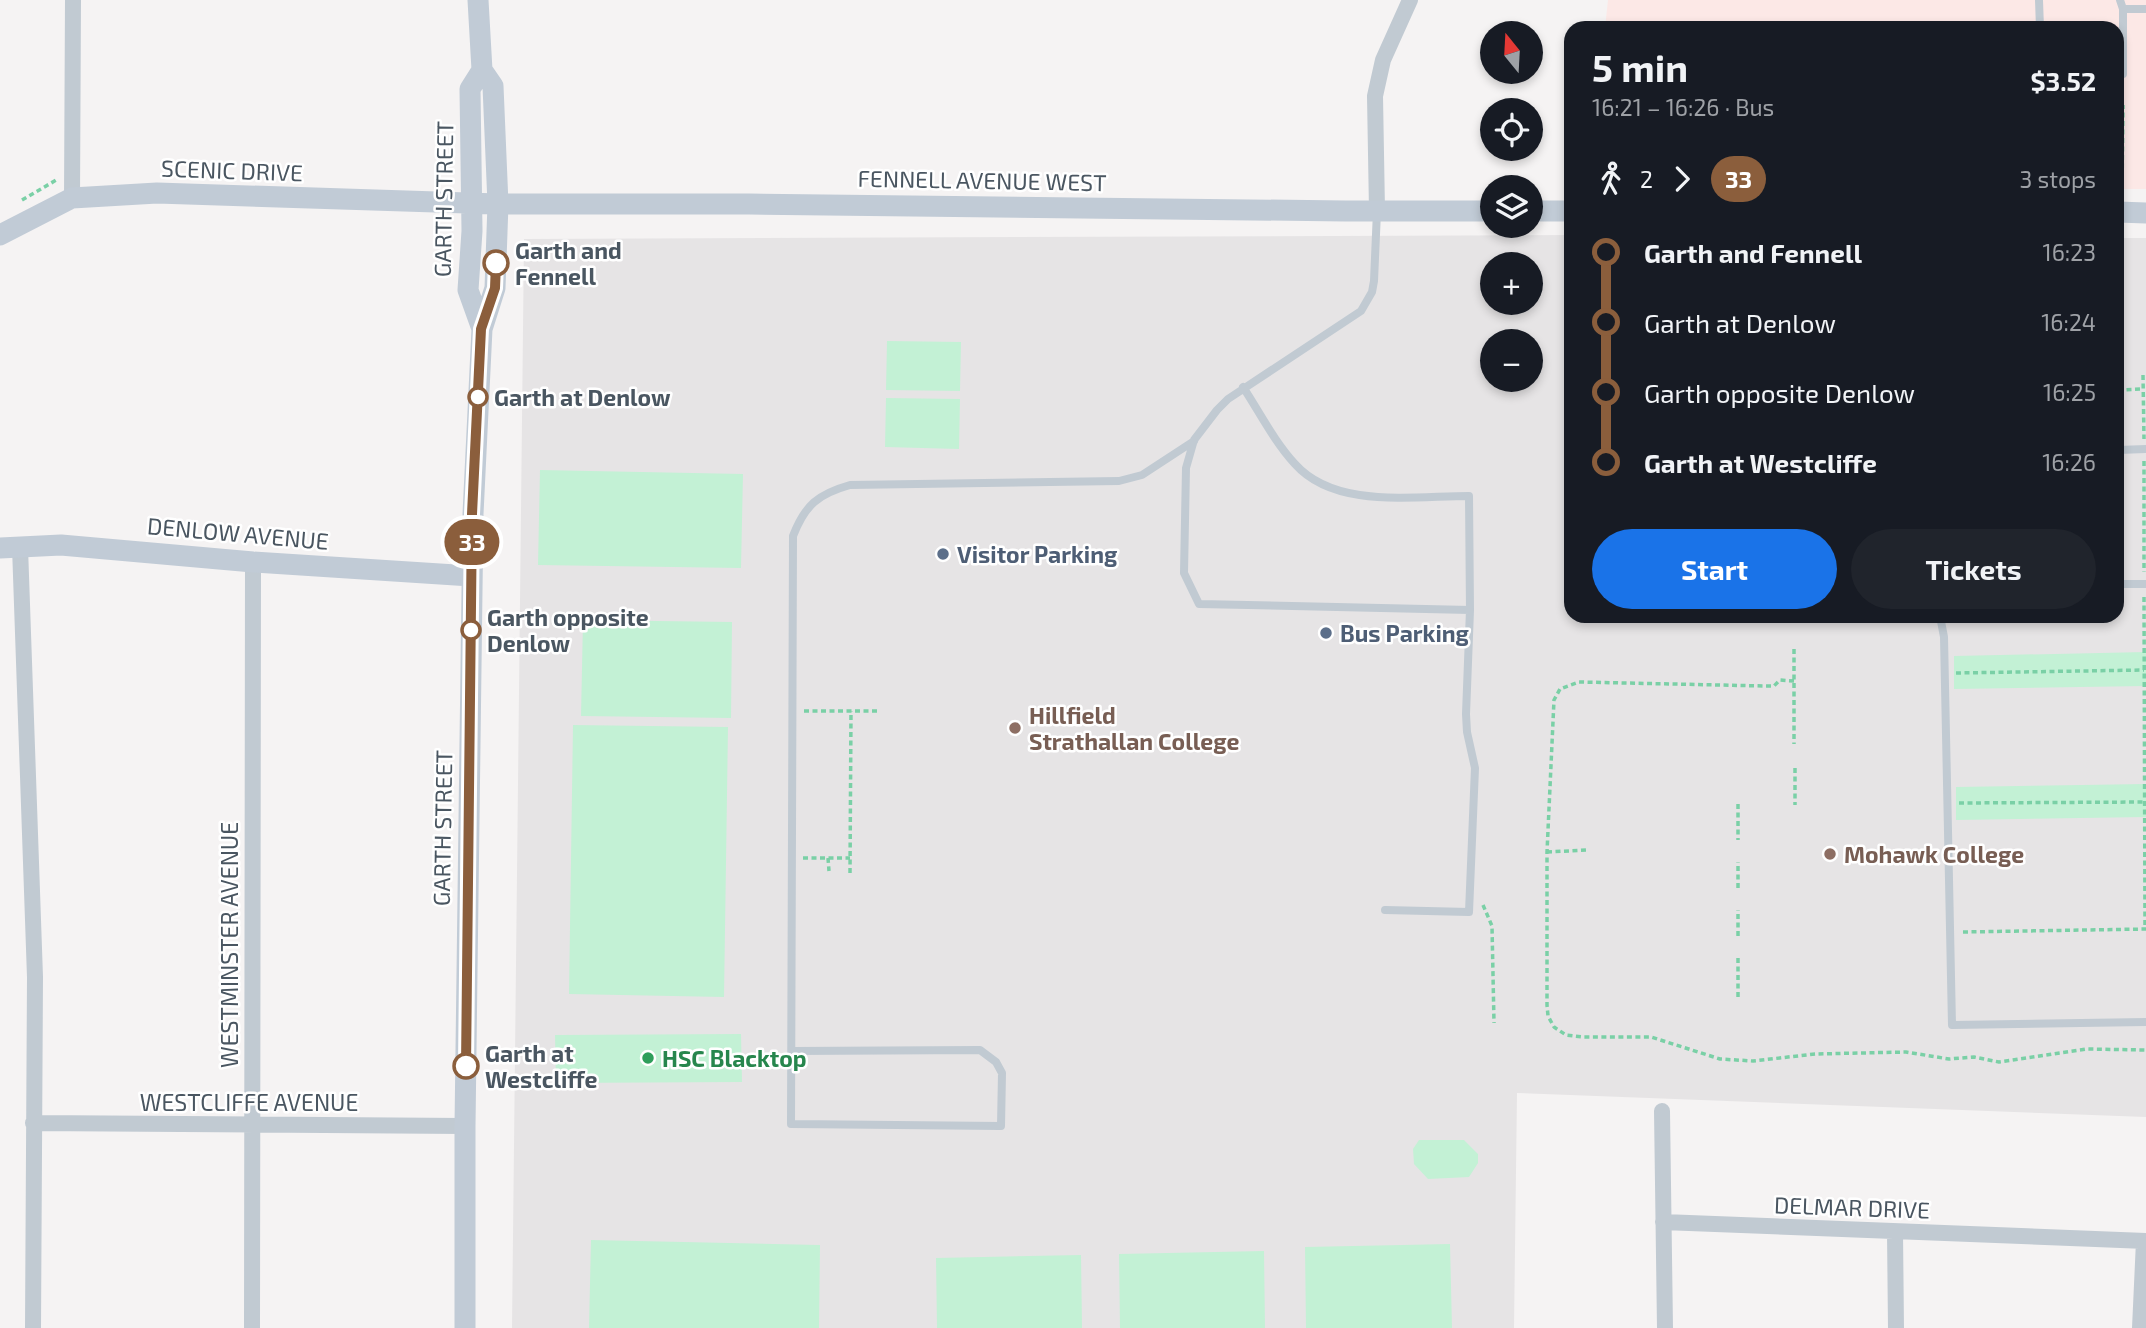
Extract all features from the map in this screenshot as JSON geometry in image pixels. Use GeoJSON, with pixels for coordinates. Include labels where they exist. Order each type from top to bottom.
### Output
{"type":"FeatureCollection","features":[{"type":"Feature","properties":{"kind":"main road","name":"GARTH STREET"},"geometry":{"type":"LineString","coordinates":[[465,1328],[471,576],[481,329],[495,288],[498,204],[493,86],[482,70],[478,0]]}},
{"type":"Feature","properties":{"kind":"main road","name":"GARTH STREET"},"geometry":{"type":"LineString","coordinates":[[481,329],[468,290],[472,232],[470,89],[482,70]]}},
{"type":"Feature","properties":{"kind":"main road","name":"SCENIC DRIVE"},"geometry":{"type":"LineString","coordinates":[[0,235],[72,198],[202,193],[471,203]]}},
{"type":"Feature","properties":{"kind":"main road","name":"FENNELL AVENUE WEST"},"geometry":{"type":"LineString","coordinates":[[471,203],[1480,211]]}},
{"type":"Feature","properties":{"kind":"main road"},"geometry":{"type":"LineString","coordinates":[[1543,211],[1564,211]]}},
{"type":"Feature","properties":{"kind":"main road"},"geometry":{"type":"LineString","coordinates":[[2124,212],[2146,213]]}},
{"type":"Feature","properties":{"kind":"main road","name":"DENLOW AVENUE"},"geometry":{"type":"LineString","coordinates":[[10,548],[61,545],[253,562],[471,576]]}},
{"type":"Feature","properties":{"kind":"street"},"geometry":{"type":"LineString","coordinates":[[72,198],[74,0]]}},
{"type":"Feature","properties":{"kind":"street"},"geometry":{"type":"LineString","coordinates":[[1377,211],[1375,96],[1383,60],[1410,0]]}},
{"type":"Feature","properties":{"kind":"street"},"geometry":{"type":"LineString","coordinates":[[10,548],[35,977],[33,1328]]}},
{"type":"Feature","properties":{"kind":"street","name":"WESTMINSTER AVENUE"},"geometry":{"type":"LineString","coordinates":[[252,1328],[253,562]]}},
{"type":"Feature","properties":{"kind":"street"},"geometry":{"type":"LineString","coordinates":[[1661,1111],[1665,1328]]}},
{"type":"Feature","properties":{"kind":"street","name":"WESTCLIFFE AVENUE"},"geometry":{"type":"LineString","coordinates":[[33,1123],[465,1126]]}},
{"type":"Feature","properties":{"kind":"street","name":"DELMAR DRIVE"},"geometry":{"type":"LineString","coordinates":[[1663,1222],[2145,1241]]}},
{"type":"Feature","properties":{"kind":"street"},"geometry":{"type":"LineString","coordinates":[[1895,1231],[1896,1328]]}},
{"type":"Feature","properties":{"kind":"street"},"geometry":{"type":"LineString","coordinates":[[2140,1328],[2145,1241]]}},
{"type":"Feature","properties":{"kind":"lane"},"geometry":{"type":"LineString","coordinates":[[2039,0],[2040,21]]}},
{"type":"Feature","properties":{"kind":"lane"},"geometry":{"type":"LineString","coordinates":[[2121,5],[2146,9]]}},
{"type":"Feature","properties":{"kind":"lane"},"geometry":{"type":"LineString","coordinates":[[1377,211],[1372,292],[1361,311],[1243,387],[1217,410],[1194,441],[1186,468],[1184,573],[1199,604],[1470,610]]}},
{"type":"Feature","properties":{"kind":"lane"},"geometry":{"type":"LineString","coordinates":[[1243,387],[1295,464],[1324,486],[1345,494],[1370,496],[1469,496],[1470,610],[1466,723],[1475,768],[1469,912],[1385,910]]}},
{"type":"Feature","properties":{"kind":"lane"},"geometry":{"type":"LineString","coordinates":[[793,1051],[980,1050],[996,1062],[1002,1073],[1001,1126],[791,1124],[793,536],[800,517],[813,502],[830,491],[850,485],[1119,481],[1142,475],[1194,441]]}},
{"type":"Feature","properties":{"kind":"lane"},"geometry":{"type":"LineString","coordinates":[[2124,450],[2145,449]]}},
{"type":"Feature","properties":{"kind":"lane"},"geometry":{"type":"LineString","coordinates":[[2124,584],[2145,584]]}},
{"type":"Feature","properties":{"kind":"lane"},"geometry":{"type":"LineString","coordinates":[[1941,623],[1944,637],[1952,1025],[2146,1022]]}},
{"type":"Feature","properties":{"kind":"path"},"geometry":{"type":"LineString","coordinates":[[19,202],[54,180],[72,173]]}},
{"type":"Feature","properties":{"kind":"path"},"geometry":{"type":"LineString","coordinates":[[1950,932],[2146,929],[2143,375]]}},
{"type":"Feature","properties":{"kind":"path"},"geometry":{"type":"LineString","coordinates":[[2124,390],[2145,389]]}},
{"type":"Feature","properties":{"kind":"path"},"geometry":{"type":"LineString","coordinates":[[1794,649],[1794,744]]}},
{"type":"Feature","properties":{"kind":"path"},"geometry":{"type":"LineString","coordinates":[[1955,673],[2145,670]]}},
{"type":"Feature","properties":{"kind":"path"},"geometry":{"type":"LineString","coordinates":[[1794,681],[1780,680],[1773,686],[1579,682],[1560,690],[1554,700],[1547,852],[1548,1016],[1554,1027],[1566,1035],[1583,1037],[1651,1037],[1720,1059],[1753,1061],[1815,1054],[1906,1052],[1949,1059],[1974,1056],[1999,1062],[2086,1049],[2146,1050]]}},
{"type":"Feature","properties":{"kind":"path"},"geometry":{"type":"LineString","coordinates":[[792,711],[879,711]]}},
{"type":"Feature","properties":{"kind":"path"},"geometry":{"type":"LineString","coordinates":[[850,873],[851,711]]}},
{"type":"Feature","properties":{"kind":"path"},"geometry":{"type":"LineString","coordinates":[[1795,768],[1795,805]]}},
{"type":"Feature","properties":{"kind":"path"},"geometry":{"type":"LineString","coordinates":[[1956,803],[2145,802]]}},
{"type":"Feature","properties":{"kind":"path"},"geometry":{"type":"LineString","coordinates":[[1738,804],[1738,840]]}},
{"type":"Feature","properties":{"kind":"path"},"geometry":{"type":"LineString","coordinates":[[1547,852],[1587,850]]}},
{"type":"Feature","properties":{"kind":"path"},"geometry":{"type":"LineString","coordinates":[[791,858],[850,858]]}},
{"type":"Feature","properties":{"kind":"path"},"geometry":{"type":"LineString","coordinates":[[828,858],[829,871]]}},
{"type":"Feature","properties":{"kind":"path"},"geometry":{"type":"LineString","coordinates":[[1738,862],[1738,888]]}},
{"type":"Feature","properties":{"kind":"path"},"geometry":{"type":"LineString","coordinates":[[1471,876],[1492,926],[1494,1023]]}},
{"type":"Feature","properties":{"kind":"path"},"geometry":{"type":"LineString","coordinates":[[1738,910],[1738,936]]}},
{"type":"Feature","properties":{"kind":"path"},"geometry":{"type":"LineString","coordinates":[[1738,957],[1738,997]]}},
{"type":"Feature","properties":{"kind":"shaded area"},"geometry":{"type":"Polygon","coordinates":[[[1608,0],[2146,0],[2146,189],[2124,189],[2124,21],[1606,21],[1608,0]]]}},
{"type":"Feature","properties":{"kind":"shaded area","name":"Hillfield Strathallan College"},"geometry":{"type":"Polygon","coordinates":[[[1480,235],[1480,238],[1543,238],[1543,235],[1564,235],[1564,623],[2124,623],[2124,238],[2146,238],[2146,1117],[1517,1093],[1514,1328],[512,1328],[524,239],[1480,235]]]}},
{"type":"Feature","properties":{"kind":"green space"},"geometry":{"type":"Polygon","coordinates":[[[887,341],[961,342],[960,391],[886,390],[887,341]]]}},
{"type":"Feature","properties":{"kind":"green space"},"geometry":{"type":"Polygon","coordinates":[[[886,398],[960,399],[959,449],[885,447],[886,398]]]}},
{"type":"Feature","properties":{"kind":"green space"},"geometry":{"type":"Polygon","coordinates":[[[540,470],[743,474],[741,568],[538,565],[540,470]]]}},
{"type":"Feature","properties":{"kind":"green space"},"geometry":{"type":"Polygon","coordinates":[[[583,620],[732,622],[731,718],[581,716],[583,620]]]}},
{"type":"Feature","properties":{"kind":"green space"},"geometry":{"type":"Polygon","coordinates":[[[2146,652],[2146,686],[1954,689],[1954,656],[2146,652]]]}},
{"type":"Feature","properties":{"kind":"green space"},"geometry":{"type":"Polygon","coordinates":[[[573,725],[728,727],[724,997],[569,994],[573,725]]]}},
{"type":"Feature","properties":{"kind":"green space"},"geometry":{"type":"Polygon","coordinates":[[[2146,784],[2146,817],[1956,820],[1956,787],[2146,784]]]}},
{"type":"Feature","properties":{"kind":"green space","name":"HSC Blacktop"},"geometry":{"type":"Polygon","coordinates":[[[741,1034],[742,1082],[556,1083],[555,1035],[741,1034]]]}},
{"type":"Feature","properties":{"kind":"green space"},"geometry":{"type":"Polygon","coordinates":[[[1419,1140],[1464,1140],[1478,1154],[1478,1163],[1469,1177],[1428,1179],[1414,1164],[1413,1149],[1419,1140]]]}},
{"type":"Feature","properties":{"kind":"green space"},"geometry":{"type":"Polygon","coordinates":[[[591,1240],[820,1245],[819,1328],[589,1328],[591,1240]]]}},
{"type":"Feature","properties":{"kind":"green space"},"geometry":{"type":"Polygon","coordinates":[[[1450,1244],[1452,1328],[1306,1328],[1305,1247],[1450,1244]]]}},
{"type":"Feature","properties":{"kind":"green space"},"geometry":{"type":"Polygon","coordinates":[[[1264,1251],[1265,1328],[1120,1328],[1119,1254],[1264,1251]]]}},
{"type":"Feature","properties":{"kind":"green space"},"geometry":{"type":"Polygon","coordinates":[[[1081,1255],[1082,1328],[937,1328],[936,1258],[1081,1255]]]}},
{"type":"Feature","properties":{"kind":"bus line","name":"33"},"geometry":{"type":"LineString","coordinates":[[466,1066],[472,514],[481,329],[495,288],[496,263]]}},
{"type":"Feature","properties":{"kind":"place","name":"Garth and Fennell"},"geometry":{"type":"Point","coordinates":[496,263]}},
{"type":"Feature","properties":{"kind":"place","name":"Garth at Denlow"},"geometry":{"type":"Point","coordinates":[478,397]}},
{"type":"Feature","properties":{"kind":"place","name":"Visitor Parking"},"geometry":{"type":"Point","coordinates":[943,554]}},
{"type":"Feature","properties":{"kind":"place","name":"Garth opposite Denlow"},"geometry":{"type":"Point","coordinates":[471,630]}},
{"type":"Feature","properties":{"kind":"place","name":"Bus Parking"},"geometry":{"type":"Point","coordinates":[1326,633]}},
{"type":"Feature","properties":{"kind":"place","name":"Hillfield Strathallan College"},"geometry":{"type":"Point","coordinates":[1015,728]}},
{"type":"Feature","properties":{"kind":"place","name":"Mohawk College"},"geometry":{"type":"Point","coordinates":[1830,854]}},
{"type":"Feature","properties":{"kind":"place","name":"HSC Blacktop"},"geometry":{"type":"Point","coordinates":[648,1058]}},
{"type":"Feature","properties":{"kind":"place","name":"Garth at Westcliffe"},"geometry":{"type":"Point","coordinates":[466,1066]}}]}
